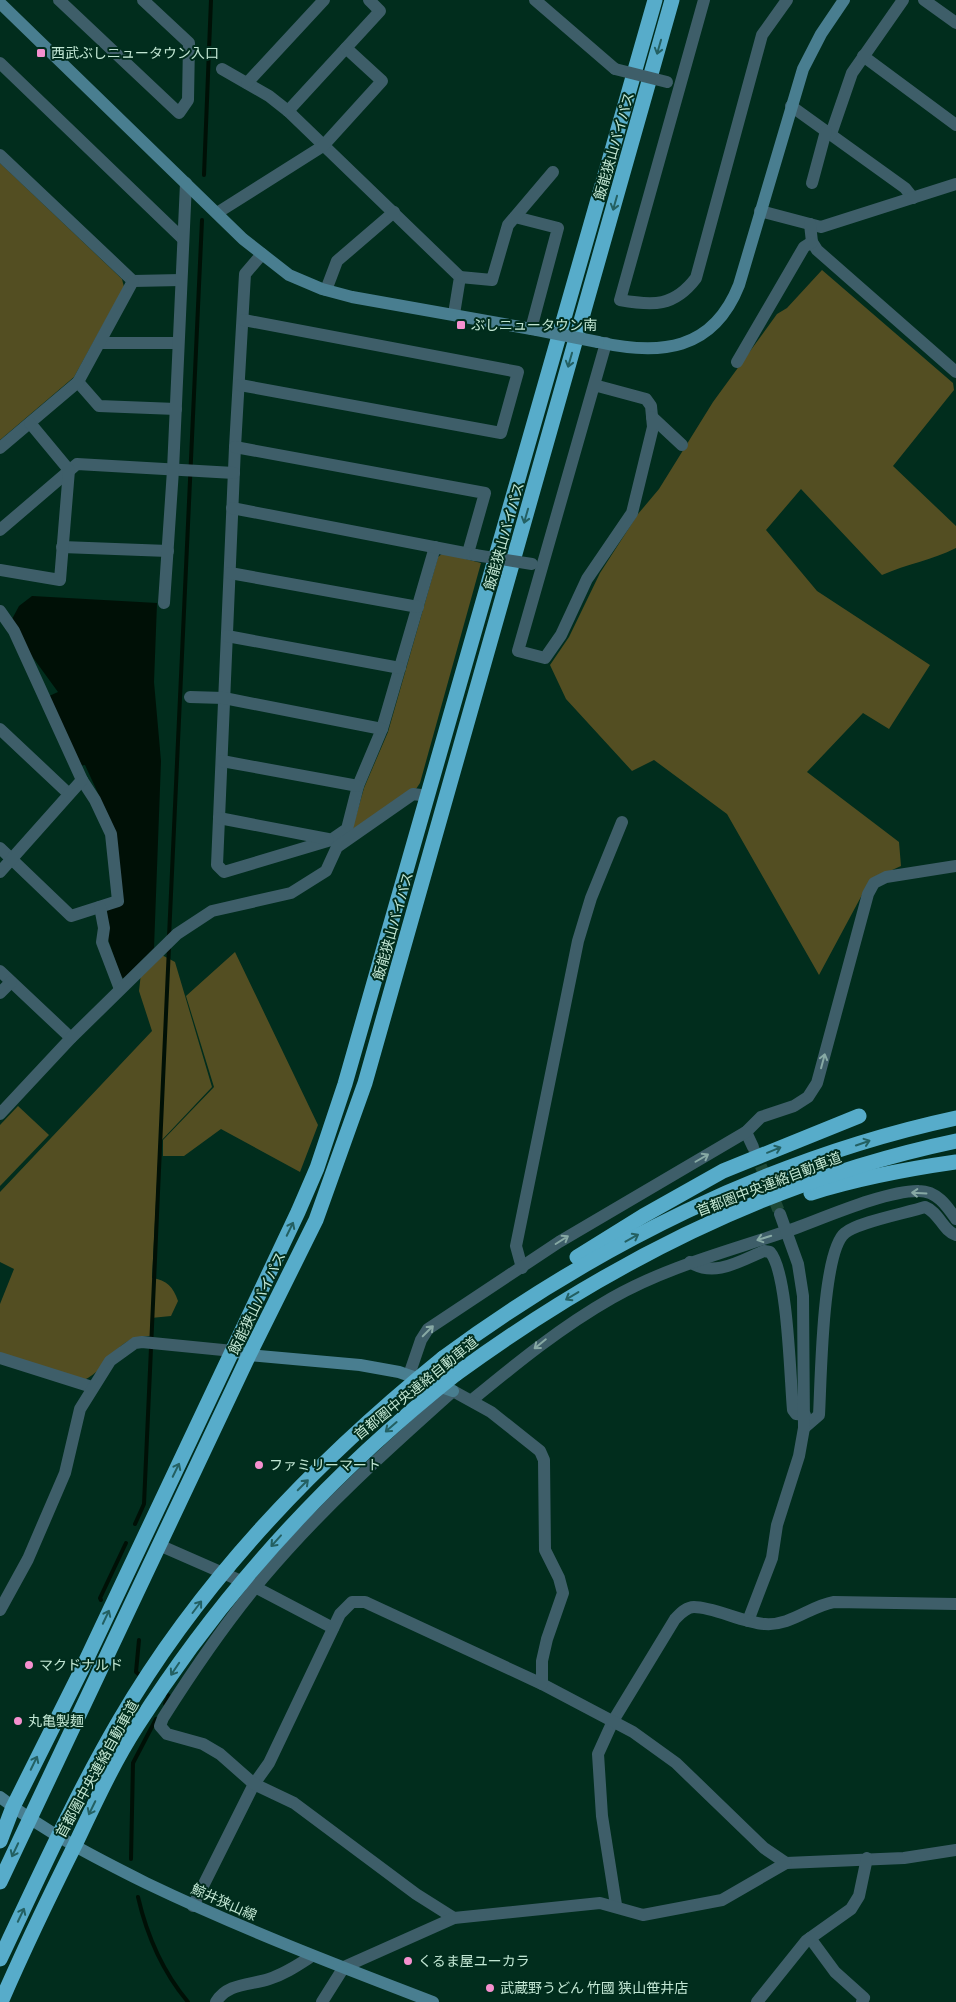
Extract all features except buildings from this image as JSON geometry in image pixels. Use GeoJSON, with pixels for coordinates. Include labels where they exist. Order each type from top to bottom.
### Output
{"type":"FeatureCollection","features":[{"type":"Feature","properties":{"kind":"highway","name":"飯能狭山バイパス"},"geometry":{"type":"LineString","coordinates":[[0,1841],[13,1807],[233,1351],[317,1168],[345,1084],[656,0]]}},
{"type":"Feature","properties":{"kind":"highway","name":"飯能狭山バイパス"},"geometry":{"type":"LineString","coordinates":[[0,1882],[249,1355],[316,1220],[343,1150],[365,1083],[672,0]]}},
{"type":"Feature","properties":{"kind":"highway"},"geometry":{"type":"LineString","coordinates":[[480,1330],[567,1264],[642,1216],[723,1172],[859,1116]]}},
{"type":"Feature","properties":{"kind":"highway","name":"首都圏中央連絡自動車道"},"geometry":{"type":"LineString","coordinates":[[0,1959],[72,1807],[114,1729],[157,1660],[234,1558],[364,1424],[443,1358],[480,1330],[589,1262],[688,1210],[825,1156],[880,1137],[956,1118]]}},
{"type":"Feature","properties":{"kind":"highway","name":"首都圏中央連絡自動車道"},"geometry":{"type":"LineString","coordinates":[[1,2002],[24,1948],[91,1811],[136,1728],[204,1627],[244,1577],[336,1477],[403,1417],[456,1374],[533,1320],[595,1282],[687,1233],[760,1202],[886,1157],[956,1141]]}},
{"type":"Feature","properties":{"kind":"highway"},"geometry":{"type":"LineString","coordinates":[[687,1233],[844,1182],[956,1162]]}},
{"type":"Feature","properties":{"kind":"street"},"geometry":{"type":"LineString","coordinates":[[59,0],[178,113],[188,100],[188,44],[143,0]]}},
{"type":"Feature","properties":{"kind":"street"},"geometry":{"type":"LineString","coordinates":[[247,83],[324,0]]}},
{"type":"Feature","properties":{"kind":"street"},"geometry":{"type":"LineString","coordinates":[[288,111],[380,11],[369,0]]}},
{"type":"Feature","properties":{"kind":"street"},"geometry":{"type":"LineString","coordinates":[[536,0],[615,68],[667,82],[681,83]]}},
{"type":"Feature","properties":{"kind":"street"},"geometry":{"type":"LineString","coordinates":[[704,0],[620,300],[645,304],[664,302],[679,295],[696,278],[762,35],[787,0]]}},
{"type":"Feature","properties":{"kind":"street"},"geometry":{"type":"LineString","coordinates":[[0,3],[217,213],[262,254],[289,275],[326,290],[602,343],[648,350],[662,349],[685,343],[708,329],[724,314],[734,298],[791,106],[811,51],[844,0]]}},
{"type":"Feature","properties":{"kind":"street"},"geometry":{"type":"LineString","coordinates":[[812,183],[852,73],[903,0]]}},
{"type":"Feature","properties":{"kind":"street"},"geometry":{"type":"LineString","coordinates":[[924,0],[956,24]]}},
{"type":"Feature","properties":{"kind":"street"},"geometry":{"type":"LineString","coordinates":[[217,213],[323,146],[382,81],[346,48]]}},
{"type":"Feature","properties":{"kind":"street"},"geometry":{"type":"LineString","coordinates":[[863,56],[956,124]]}},
{"type":"Feature","properties":{"kind":"street"},"geometry":{"type":"LineString","coordinates":[[0,62],[183,239]]}},
{"type":"Feature","properties":{"kind":"street"},"geometry":{"type":"LineString","coordinates":[[222,69],[269,96],[288,111],[460,277],[492,280],[504,233],[553,172]]}},
{"type":"Feature","properties":{"kind":"street"},"geometry":{"type":"LineString","coordinates":[[791,106],[905,188],[913,198]]}},
{"type":"Feature","properties":{"kind":"street"},"geometry":{"type":"LineString","coordinates":[[0,155],[133,281],[181,280]]}},
{"type":"Feature","properties":{"kind":"street"},"geometry":{"type":"LineString","coordinates":[[164,602],[177,471],[177,343],[186,183]]}},
{"type":"Feature","properties":{"kind":"street"},"geometry":{"type":"LineString","coordinates":[[760,211],[821,226],[956,184]]}},
{"type":"Feature","properties":{"kind":"street"},"geometry":{"type":"LineString","coordinates":[[326,290],[337,262],[394,212]]}},
{"type":"Feature","properties":{"kind":"street"},"geometry":{"type":"LineString","coordinates":[[515,217],[558,228],[534,329]]}},
{"type":"Feature","properties":{"kind":"street"},"geometry":{"type":"LineString","coordinates":[[810,224],[812,242],[817,250],[956,372]]}},
{"type":"Feature","properties":{"kind":"street"},"geometry":{"type":"LineString","coordinates":[[737,362],[804,247],[812,242]]}},
{"type":"Feature","properties":{"kind":"street"},"geometry":{"type":"LineString","coordinates":[[262,254],[246,274],[235,447],[217,865],[224,872],[331,840],[347,829],[358,786],[382,729],[435,548]]}},
{"type":"Feature","properties":{"kind":"street"},"geometry":{"type":"LineString","coordinates":[[454,314],[460,277]]}},
{"type":"Feature","properties":{"kind":"street"},"geometry":{"type":"LineString","coordinates":[[0,448],[78,382],[101,343],[133,281]]}},
{"type":"Feature","properties":{"kind":"street"},"geometry":{"type":"LineString","coordinates":[[240,385],[501,433],[518,372],[244,320]]}},
{"type":"Feature","properties":{"kind":"street"},"geometry":{"type":"LineString","coordinates":[[101,343],[177,343]]}},
{"type":"Feature","properties":{"kind":"street"},"geometry":{"type":"LineString","coordinates":[[594,385],[646,399],[652,406],[653,426],[632,514],[587,579],[561,635],[545,658],[518,651],[537,565],[594,385],[602,343]]}},
{"type":"Feature","properties":{"kind":"street"},"geometry":{"type":"LineString","coordinates":[[78,382],[99,406],[176,409]]}},
{"type":"Feature","properties":{"kind":"street"},"geometry":{"type":"LineString","coordinates":[[652,417],[682,445]]}},
{"type":"Feature","properties":{"kind":"street"},"geometry":{"type":"LineString","coordinates":[[0,570],[60,580],[69,470],[30,423]]}},
{"type":"Feature","properties":{"kind":"street"},"geometry":{"type":"LineString","coordinates":[[235,447],[485,494],[472,554]]}},
{"type":"Feature","properties":{"kind":"street"},"geometry":{"type":"LineString","coordinates":[[0,530],[77,464],[177,471],[234,472]]}},
{"type":"Feature","properties":{"kind":"street"},"geometry":{"type":"LineString","coordinates":[[232,508],[435,548],[537,565]]}},
{"type":"Feature","properties":{"kind":"street"},"geometry":{"type":"LineString","coordinates":[[62,547],[168,551]]}},
{"type":"Feature","properties":{"kind":"street"},"geometry":{"type":"LineString","coordinates":[[230,573],[418,607]]}},
{"type":"Feature","properties":{"kind":"street"},"geometry":{"type":"LineString","coordinates":[[0,611],[14,631],[82,780],[95,800],[111,834],[118,902],[71,916],[0,848]]}},
{"type":"Feature","properties":{"kind":"street"},"geometry":{"type":"LineString","coordinates":[[227,636],[400,668]]}},
{"type":"Feature","properties":{"kind":"street"},"geometry":{"type":"LineString","coordinates":[[190,698],[224,698],[382,729]]}},
{"type":"Feature","properties":{"kind":"street"},"geometry":{"type":"LineString","coordinates":[[0,729],[68,794]]}},
{"type":"Feature","properties":{"kind":"street"},"geometry":{"type":"LineString","coordinates":[[222,761],[358,786]]}},
{"type":"Feature","properties":{"kind":"street"},"geometry":{"type":"LineString","coordinates":[[0,872],[82,780]]}},
{"type":"Feature","properties":{"kind":"street"},"geometry":{"type":"LineString","coordinates":[[0,1114],[120,988],[175,937],[212,911],[291,893],[326,871],[337,847],[412,794],[428,796]]}},
{"type":"Feature","properties":{"kind":"street"},"geometry":{"type":"LineString","coordinates":[[219,818],[331,840]]}},
{"type":"Feature","properties":{"kind":"street"},"geometry":{"type":"LineString","coordinates":[[522,1268],[516,1246],[578,941],[591,898],[622,822]]}},
{"type":"Feature","properties":{"kind":"street"},"geometry":{"type":"LineString","coordinates":[[409,1375],[421,1340],[428,1329],[559,1242],[746,1132],[761,1117],[794,1106],[808,1097],[816,1083],[868,894],[874,884],[886,877],[956,866]]}},
{"type":"Feature","properties":{"kind":"street"},"geometry":{"type":"LineString","coordinates":[[100,907],[104,928],[102,942],[120,988]]}},
{"type":"Feature","properties":{"kind":"street"},"geometry":{"type":"LineString","coordinates":[[0,971],[71,1038]]}},
{"type":"Feature","properties":{"kind":"street"},"geometry":{"type":"LineString","coordinates":[[0,993],[11,982]]}},
{"type":"Feature","properties":{"kind":"street"},"geometry":{"type":"LineString","coordinates":[[746,1132],[753,1147]]}},
{"type":"Feature","properties":{"kind":"street"},"geometry":{"type":"LineString","coordinates":[[472,1400],[555,1333],[635,1285],[690,1262],[864,1204],[919,1191],[935,1195],[947,1205],[956,1219]]}},
{"type":"Feature","properties":{"kind":"street"},"geometry":{"type":"LineString","coordinates":[[805,1422],[819,1416],[828,1280],[838,1240],[850,1230],[925,1207],[932,1209],[951,1233],[956,1235]]}},
{"type":"Feature","properties":{"kind":"street"},"geometry":{"type":"LineString","coordinates":[[748,1621],[772,1558],[776,1525],[799,1456],[805,1422],[803,1296],[798,1264],[780,1214]]}},
{"type":"Feature","properties":{"kind":"street"},"geometry":{"type":"LineString","coordinates":[[690,1262],[699,1269],[714,1270],[764,1251],[770,1252],[774,1257],[779,1270],[783,1299],[793,1410],[805,1422]]}},
{"type":"Feature","properties":{"kind":"street"},"geometry":{"type":"LineString","coordinates":[[0,1610],[28,1559],[65,1473],[80,1408],[92,1387],[117,1354],[135,1343],[157,1342],[233,1351],[249,1355],[360,1366],[409,1375],[472,1400],[491,1412],[540,1451],[544,1460],[545,1550],[559,1578],[563,1593],[543,1653],[542,1684]]}},
{"type":"Feature","properties":{"kind":"street"},"geometry":{"type":"LineString","coordinates":[[0,1358],[92,1387]]}},
{"type":"Feature","properties":{"kind":"street"},"geometry":{"type":"LineString","coordinates":[[453,1392],[366,1470],[255,1587],[199,1661],[160,1726],[167,1734],[203,1744],[220,1754],[254,1784],[294,1803],[416,1894],[454,1918]]}},
{"type":"Feature","properties":{"kind":"street"},"geometry":{"type":"LineString","coordinates":[[160,1545],[255,1587],[334,1628]]}},
{"type":"Feature","properties":{"kind":"street"},"geometry":{"type":"LineString","coordinates":[[193,1906],[254,1784],[269,1763],[340,1614],[352,1602],[365,1602],[542,1684],[634,1732],[676,1763],[764,1848],[786,1863]]}},
{"type":"Feature","properties":{"kind":"street"},"geometry":{"type":"LineString","coordinates":[[616,1905],[602,1816],[598,1754],[613,1721],[675,1619],[684,1610],[693,1606],[748,1621],[764,1624],[782,1624],[825,1604],[843,1602],[956,1604]]}},
{"type":"Feature","properties":{"kind":"street","name":"鯨井狭山線"},"geometry":{"type":"LineString","coordinates":[[0,1797],[84,1853],[193,1906],[312,1956],[433,2002]]}},
{"type":"Feature","properties":{"kind":"street"},"geometry":{"type":"LineString","coordinates":[[322,2002],[344,1967],[454,1918],[600,1903],[616,1905],[643,1914],[722,1900],[786,1863],[867,1858],[904,1858],[956,1850]]}},
{"type":"Feature","properties":{"kind":"street"},"geometry":{"type":"LineString","coordinates":[[758,2002],[810,1938],[851,1909],[859,1896],[867,1858]]}},
{"type":"Feature","properties":{"kind":"street"},"geometry":{"type":"LineString","coordinates":[[810,1938],[835,1972],[864,1998],[862,2002]]}},
{"type":"Feature","properties":{"kind":"street"},"geometry":{"type":"LineString","coordinates":[[216,2002],[233,1987],[268,1979],[285,1972],[312,1956]]}},
{"type":"Feature","properties":{"kind":"shaded area"},"geometry":{"type":"Polygon","coordinates":[[[0,163],[122,279],[124,287],[74,377],[0,440],[0,163]]]}},
{"type":"Feature","properties":{"kind":"shaded area"},"geometry":{"type":"Polygon","coordinates":[[[822,270],[953,383],[954,390],[893,466],[956,526],[956,548],[882,575],[801,489],[766,530],[817,591],[930,665],[889,729],[863,713],[807,772],[899,842],[901,866],[870,880],[819,975],[727,814],[654,760],[632,771],[566,699],[550,665],[569,637],[600,573],[638,514],[659,489],[713,402],[777,314],[787,308],[822,270]]]}},
{"type":"Feature","properties":{"kind":"shaded area"},"geometry":{"type":"Polygon","coordinates":[[[443,553],[481,563],[420,783],[416,789],[352,830],[364,788],[388,732],[438,557],[443,553]]]}},
{"type":"Feature","properties":{"kind":"shaded area"},"geometry":{"type":"Polygon","coordinates":[[[32,596],[157,603],[154,682],[161,761],[154,948],[124,978],[121,977],[108,939],[107,910],[124,903],[116,860],[115,830],[85,765],[78,766],[47,697],[58,692],[26,648],[11,621],[19,606],[32,596]]]}},
{"type":"Feature","properties":{"kind":"shaded area"},"geometry":{"type":"Polygon","coordinates":[[[235,952],[318,1125],[300,1172],[221,1129],[184,1156],[163,1156],[163,1140],[214,1087],[186,996],[235,952]]]}},
{"type":"Feature","properties":{"kind":"shaded area"},"geometry":{"type":"Polygon","coordinates":[[[160,954],[175,962],[212,1087],[159,1143],[152,1278],[166,1282],[178,1301],[171,1316],[151,1318],[150,1336],[138,1337],[128,1341],[93,1375],[84,1380],[0,1353],[0,1304],[14,1269],[0,1262],[0,1192],[152,1031],[139,991],[141,973],[160,954]]]}},
{"type":"Feature","properties":{"kind":"shaded area"},"geometry":{"type":"Polygon","coordinates":[[[18,1106],[49,1135],[0,1186],[0,1125],[18,1106]]]}},
{"type":"Feature","properties":{"kind":"waterway"},"geometry":{"type":"LineString","coordinates":[[204,175],[211,0]]}},
{"type":"Feature","properties":{"kind":"waterway"},"geometry":{"type":"LineString","coordinates":[[169,937],[202,220]]}},
{"type":"Feature","properties":{"kind":"waterway"},"geometry":{"type":"LineString","coordinates":[[135,1524],[144,1504],[169,947]]}},
{"type":"Feature","properties":{"kind":"waterway"},"geometry":{"type":"LineString","coordinates":[[101,1600],[100,1598],[126,1543]]}},
{"type":"Feature","properties":{"kind":"waterway"},"geometry":{"type":"LineString","coordinates":[[139,1640],[136,1672],[142,1677]]}},
{"type":"Feature","properties":{"kind":"waterway"},"geometry":{"type":"LineString","coordinates":[[164,1692],[169,1696],[165,1704]]}},
{"type":"Feature","properties":{"kind":"waterway"},"geometry":{"type":"LineString","coordinates":[[131,1859],[133,1763],[156,1719]]}},
{"type":"Feature","properties":{"kind":"waterway"},"geometry":{"type":"LineString","coordinates":[[138,1897],[151,1939],[163,1965],[188,2002]]}},
{"type":"Feature","properties":{"kind":"tunnel"},"geometry":{"type":"LineString","coordinates":[[754,1149],[780,1214]]}},
{"type":"Feature","properties":{"kind":"place","name":"西武ぶしニュータウン入口"},"geometry":{"type":"Point","coordinates":[41,53]}},
{"type":"Feature","properties":{"kind":"place","name":"ぶしニュータウン南"},"geometry":{"type":"Point","coordinates":[461,325]}},
{"type":"Feature","properties":{"kind":"place","name":"ファミリーマート"},"geometry":{"type":"Point","coordinates":[259,1465]}},
{"type":"Feature","properties":{"kind":"place","name":"マクドナルド"},"geometry":{"type":"Point","coordinates":[29,1665]}},
{"type":"Feature","properties":{"kind":"place","name":"丸亀製麺"},"geometry":{"type":"Point","coordinates":[18,1721]}},
{"type":"Feature","properties":{"kind":"place","name":"くるま屋ユーカラ"},"geometry":{"type":"Point","coordinates":[408,1961]}},
{"type":"Feature","properties":{"kind":"place","name":"武蔵野うどん 竹國 狭山笹井店"},"geometry":{"type":"Point","coordinates":[490,1988]}}]}
